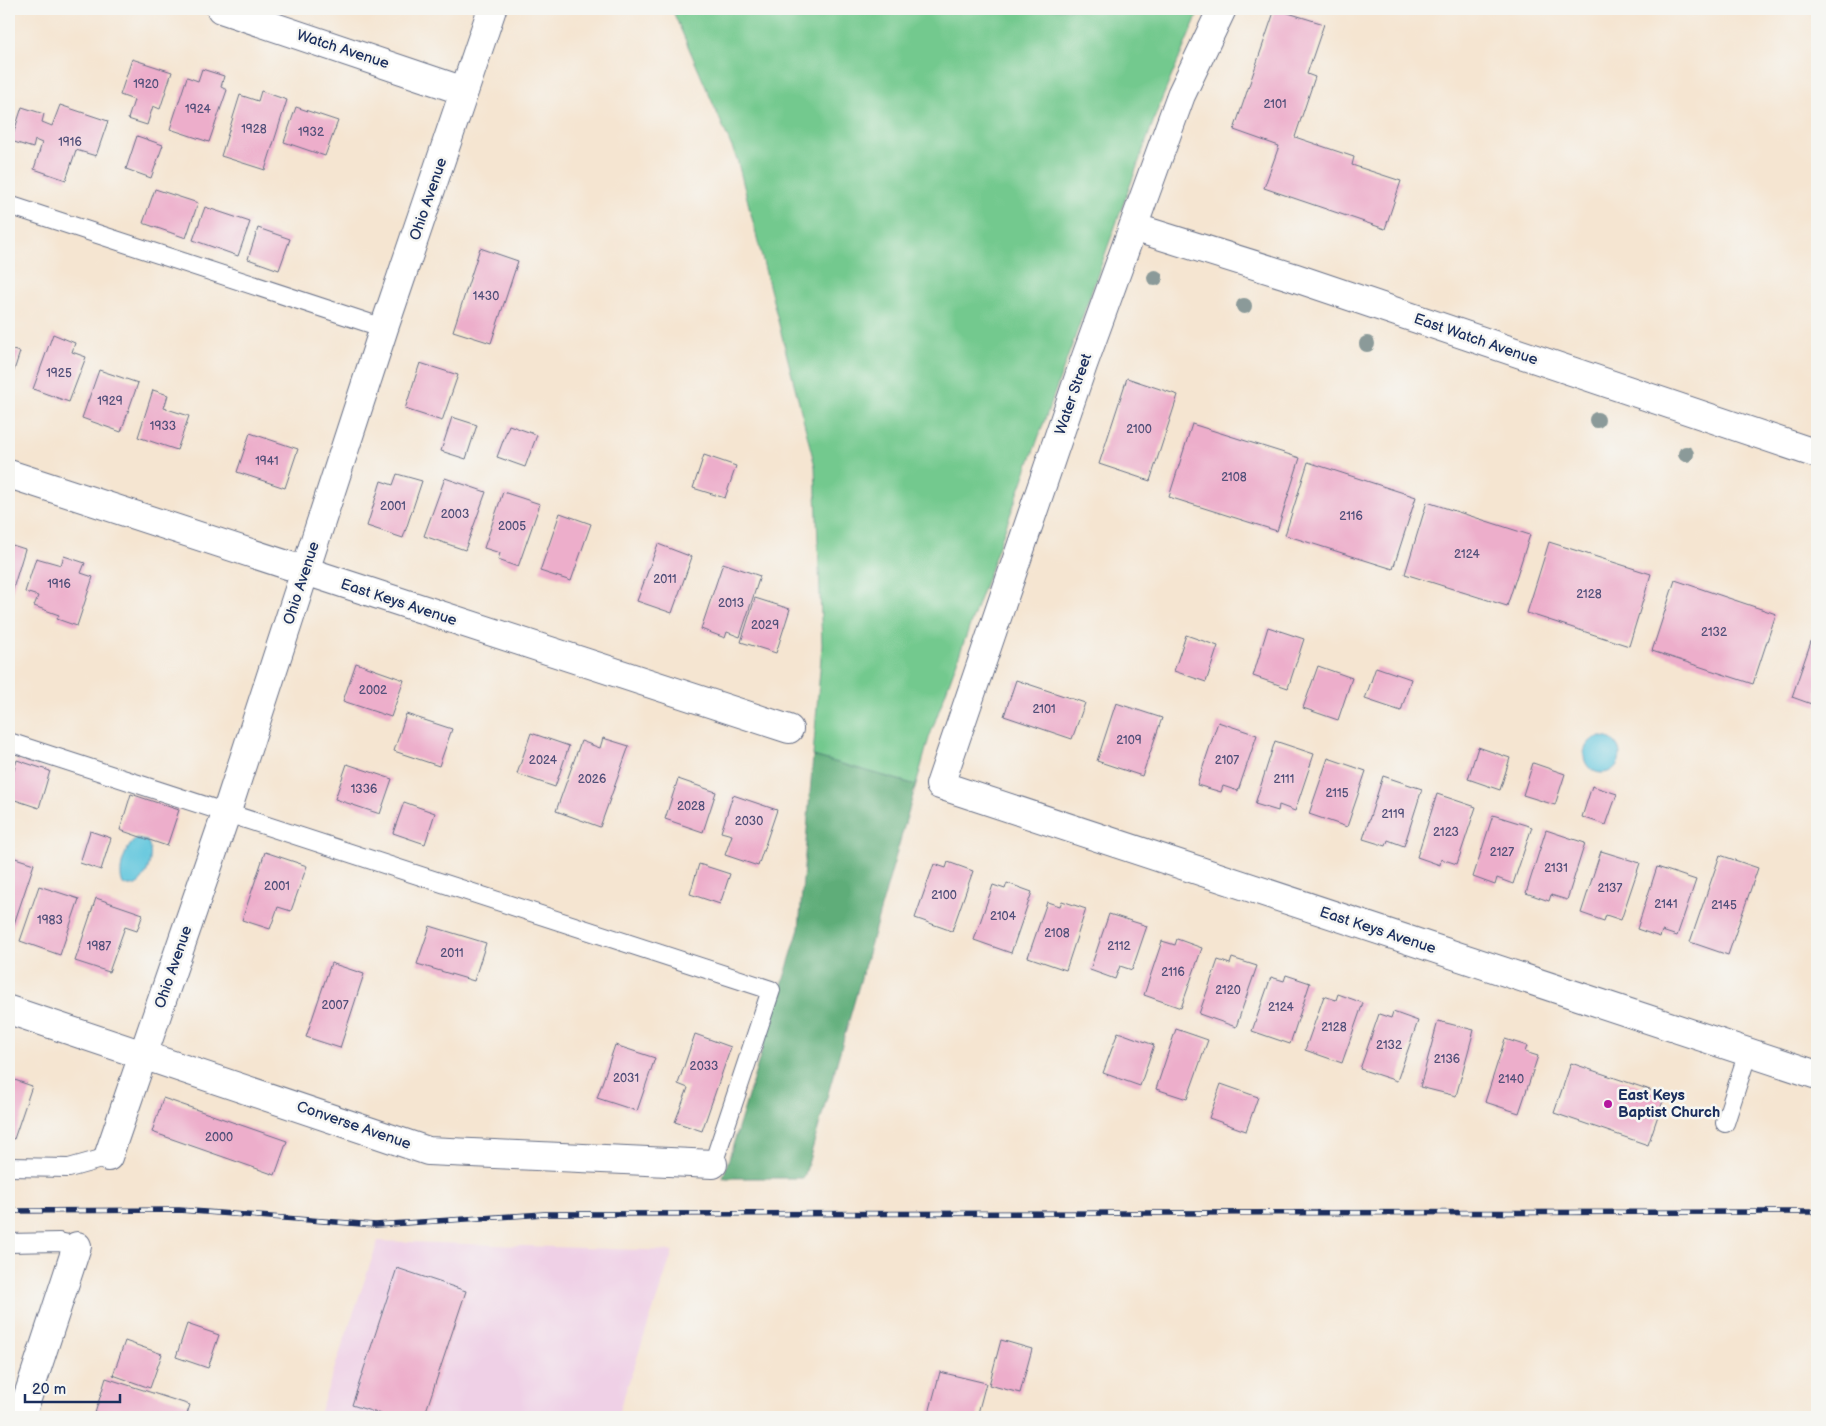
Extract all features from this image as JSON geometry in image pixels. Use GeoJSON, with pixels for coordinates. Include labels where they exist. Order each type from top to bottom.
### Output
{"type":"FeatureCollection","features":[{"type":"Feature","properties":{"kind":"street","name":"Watch Avenue"},"geometry":{"type":"LineString","coordinates":[[221,9],[464,91]]}},
{"type":"Feature","properties":{"kind":"street","name":"Ohio Avenue"},"geometry":{"type":"LineString","coordinates":[[108,1157],[226,814],[384,328],[492,9]]}},
{"type":"Feature","properties":{"kind":"street","name":"Water Street"},"geometry":{"type":"LineString","coordinates":[[940,785],[1083,365],[1133,227],[1181,95],[1222,9]]}},
{"type":"Feature","properties":{"kind":"street","name":"East Watch Avenue"},"geometry":{"type":"LineString","coordinates":[[1133,227],[1293,277],[1817,454]]}},
{"type":"Feature","properties":{"kind":"street","name":"East Keys Avenue"},"geometry":{"type":"LineString","coordinates":[[9,474],[789,729]]}},
{"type":"Feature","properties":{"kind":"street","name":"East Keys Avenue"},"geometry":{"type":"LineString","coordinates":[[940,785],[1817,1075]]}},
{"type":"Feature","properties":{"kind":"street","name":"Converse Avenue"},"geometry":{"type":"LineString","coordinates":[[9,1010],[428,1150],[713,1164]]}},
{"type":"Feature","properties":{"kind":"street"},"geometry":{"type":"LineString","coordinates":[[21,1417],[77,1246]]}},
{"type":"Feature","properties":{"kind":"lane"},"geometry":{"type":"LineString","coordinates":[[9,205],[384,328]]}},
{"type":"Feature","properties":{"kind":"lane"},"geometry":{"type":"LineString","coordinates":[[9,742],[771,990],[713,1164]]}},
{"type":"Feature","properties":{"kind":"lane"},"geometry":{"type":"LineString","coordinates":[[1725,1123],[1748,1052]]}},
{"type":"Feature","properties":{"kind":"lane"},"geometry":{"type":"LineString","coordinates":[[9,1167],[70,1168],[108,1157]]}},
{"type":"Feature","properties":{"kind":"lane"},"geometry":{"type":"LineString","coordinates":[[9,1243],[59,1242],[77,1246]]}},
{"type":"Feature","properties":{"kind":"shaded area"},"geometry":{"type":"Polygon","coordinates":[[[378,1241],[673,1251],[617,1417],[318,1417],[378,1241]]]}},
{"type":"Feature","properties":{"kind":"green space"},"geometry":{"type":"Polygon","coordinates":[[[672,9],[1200,9],[1159,106],[929,738],[916,785],[813,756],[822,645],[815,466],[737,159],[672,9]]]}},
{"type":"Feature","properties":{"kind":"green space"},"geometry":{"type":"Polygon","coordinates":[[[813,756],[916,785],[804,1178],[723,1178],[799,929],[813,756]]]}},
{"type":"Feature","properties":{"kind":"water"},"geometry":{"type":"Polygon","coordinates":[[[1602,737],[1614,743],[1620,755],[1614,767],[1602,773],[1590,767],[1584,755],[1590,743],[1602,737]]]}},
{"type":"Feature","properties":{"kind":"water"},"geometry":{"type":"Polygon","coordinates":[[[136,839],[147,841],[150,847],[149,863],[147,872],[142,879],[137,884],[130,886],[123,884],[121,873],[125,853],[136,839]]]}},
{"type":"Feature","properties":{"kind":"building"},"geometry":{"type":"Polygon","coordinates":[[[1275,9],[1324,24],[1307,74],[1315,77],[1295,137],[1354,157],[1352,165],[1401,181],[1385,229],[1264,188],[1279,146],[1234,130],[1275,9]]]}},
{"type":"Feature","properties":{"kind":"building"},"geometry":{"type":"Polygon","coordinates":[[[132,59],[172,72],[160,109],[153,106],[147,125],[128,119],[134,100],[120,95],[132,59]]]}},
{"type":"Feature","properties":{"kind":"building"},"geometry":{"type":"Polygon","coordinates":[[[202,69],[224,76],[221,87],[227,90],[209,142],[170,129],[187,77],[198,81],[202,69]]]}},
{"type":"Feature","properties":{"kind":"building"},"geometry":{"type":"Polygon","coordinates":[[[261,91],[287,100],[265,170],[221,156],[240,95],[258,101],[261,91]]]}},
{"type":"Feature","properties":{"kind":"building"},"geometry":{"type":"Polygon","coordinates":[[[60,105],[108,121],[96,156],[76,150],[66,180],[34,169],[42,143],[35,140],[33,148],[11,141],[22,107],[44,114],[42,122],[52,126],[60,105]]]}},
{"type":"Feature","properties":{"kind":"building"},"geometry":{"type":"Polygon","coordinates":[[[296,107],[338,121],[325,156],[284,142],[296,107]]]}},
{"type":"Feature","properties":{"kind":"building"},"geometry":{"type":"Polygon","coordinates":[[[137,136],[163,145],[151,178],[126,169],[137,136]]]}},
{"type":"Feature","properties":{"kind":"building"},"geometry":{"type":"Polygon","coordinates":[[[155,189],[198,203],[186,238],[143,223],[155,189]]]}},
{"type":"Feature","properties":{"kind":"building"},"geometry":{"type":"Polygon","coordinates":[[[205,207],[250,222],[238,256],[193,240],[205,207]]]}},
{"type":"Feature","properties":{"kind":"building"},"geometry":{"type":"Polygon","coordinates":[[[258,228],[290,239],[279,270],[248,259],[258,228]]]}},
{"type":"Feature","properties":{"kind":"building"},"geometry":{"type":"Polygon","coordinates":[[[480,248],[518,261],[491,343],[453,331],[480,248]]]}},
{"type":"Feature","properties":{"kind":"building"},"geometry":{"type":"Polygon","coordinates":[[[53,334],[75,343],[72,352],[86,357],[69,402],[33,389],[53,334]]]}},
{"type":"Feature","properties":{"kind":"building"},"geometry":{"type":"Polygon","coordinates":[[[9,349],[20,352],[9,386],[9,349]]]}},
{"type":"Feature","properties":{"kind":"building"},"geometry":{"type":"Polygon","coordinates":[[[420,363],[458,375],[442,421],[405,409],[420,363]]]}},
{"type":"Feature","properties":{"kind":"building"},"geometry":{"type":"Polygon","coordinates":[[[99,370],[138,383],[121,432],[82,418],[99,370]]]}},
{"type":"Feature","properties":{"kind":"building"},"geometry":{"type":"Polygon","coordinates":[[[1127,378],[1178,395],[1150,481],[1099,464],[1127,378]]]}},
{"type":"Feature","properties":{"kind":"building"},"geometry":{"type":"Polygon","coordinates":[[[153,390],[168,395],[164,408],[189,416],[177,450],[138,437],[153,390]]]}},
{"type":"Feature","properties":{"kind":"building"},"geometry":{"type":"Polygon","coordinates":[[[452,417],[477,425],[466,459],[441,451],[452,417]]]}},
{"type":"Feature","properties":{"kind":"building"},"geometry":{"type":"Polygon","coordinates":[[[1192,424],[1300,458],[1277,531],[1169,497],[1192,424]]]}},
{"type":"Feature","properties":{"kind":"building"},"geometry":{"type":"Polygon","coordinates":[[[509,425],[537,435],[525,467],[497,457],[509,425]]]}},
{"type":"Feature","properties":{"kind":"building"},"geometry":{"type":"Polygon","coordinates":[[[250,433],[298,449],[285,488],[237,472],[250,433]]]}},
{"type":"Feature","properties":{"kind":"building"},"geometry":{"type":"Polygon","coordinates":[[[704,455],[736,466],[725,498],[693,488],[704,455]]]}},
{"type":"Feature","properties":{"kind":"building"},"geometry":{"type":"Polygon","coordinates":[[[1308,462],[1416,497],[1393,569],[1285,535],[1308,462]]]}},
{"type":"Feature","properties":{"kind":"building"},"geometry":{"type":"Polygon","coordinates":[[[397,474],[422,481],[403,538],[367,526],[381,481],[393,485],[397,474]]]}},
{"type":"Feature","properties":{"kind":"building"},"geometry":{"type":"Polygon","coordinates":[[[445,478],[486,492],[465,550],[424,536],[445,478]]]}},
{"type":"Feature","properties":{"kind":"building"},"geometry":{"type":"Polygon","coordinates":[[[503,492],[540,504],[518,567],[498,560],[500,553],[484,548],[503,492]]]}},
{"type":"Feature","properties":{"kind":"building"},"geometry":{"type":"Polygon","coordinates":[[[1427,502],[1530,535],[1507,606],[1405,574],[1427,502]]]}},
{"type":"Feature","properties":{"kind":"building"},"geometry":{"type":"Polygon","coordinates":[[[560,513],[591,524],[571,581],[540,571],[560,513]]]}},
{"type":"Feature","properties":{"kind":"building"},"geometry":{"type":"Polygon","coordinates":[[[1549,542],[1651,574],[1629,646],[1527,613],[1549,542]]]}},
{"type":"Feature","properties":{"kind":"building"},"geometry":{"type":"Polygon","coordinates":[[[9,544],[25,549],[9,602],[9,544]]]}},
{"type":"Feature","properties":{"kind":"building"},"geometry":{"type":"Polygon","coordinates":[[[658,544],[692,557],[672,613],[637,601],[658,544]]]}},
{"type":"Feature","properties":{"kind":"building"},"geometry":{"type":"Polygon","coordinates":[[[64,556],[85,563],[81,573],[93,577],[77,626],[57,619],[59,615],[34,606],[38,596],[25,592],[36,558],[61,565],[64,556]]]}},
{"type":"Feature","properties":{"kind":"building"},"geometry":{"type":"Polygon","coordinates":[[[723,563],[760,576],[740,637],[727,632],[725,638],[701,629],[723,563]]]}},
{"type":"Feature","properties":{"kind":"building"},"geometry":{"type":"Polygon","coordinates":[[[1675,580],[1776,614],[1753,684],[1652,651],[1675,580]]]}},
{"type":"Feature","properties":{"kind":"building"},"geometry":{"type":"Polygon","coordinates":[[[755,598],[790,609],[776,653],[741,642],[755,598]]]}},
{"type":"Feature","properties":{"kind":"building"},"geometry":{"type":"Polygon","coordinates":[[[1268,627],[1304,639],[1288,688],[1253,676],[1268,627]]]}},
{"type":"Feature","properties":{"kind":"building"},"geometry":{"type":"Polygon","coordinates":[[[1817,627],[1817,706],[1792,697],[1817,627]]]}},
{"type":"Feature","properties":{"kind":"building"},"geometry":{"type":"Polygon","coordinates":[[[1186,635],[1218,646],[1206,682],[1174,671],[1186,635]]]}},
{"type":"Feature","properties":{"kind":"building"},"geometry":{"type":"Polygon","coordinates":[[[356,663],[404,680],[391,717],[343,701],[356,663]]]}},
{"type":"Feature","properties":{"kind":"building"},"geometry":{"type":"Polygon","coordinates":[[[1318,666],[1352,678],[1338,720],[1303,708],[1318,666]]]}},
{"type":"Feature","properties":{"kind":"building"},"geometry":{"type":"Polygon","coordinates":[[[1376,667],[1411,679],[1401,711],[1365,699],[1376,667]]]}},
{"type":"Feature","properties":{"kind":"building"},"geometry":{"type":"Polygon","coordinates":[[[1016,680],[1085,703],[1072,739],[1004,716],[1016,680]]]}},
{"type":"Feature","properties":{"kind":"building"},"geometry":{"type":"Polygon","coordinates":[[[1116,703],[1162,718],[1142,776],[1097,761],[1116,703]]]}},
{"type":"Feature","properties":{"kind":"building"},"geometry":{"type":"Polygon","coordinates":[[[406,714],[452,729],[439,766],[394,751],[406,714]]]}},
{"type":"Feature","properties":{"kind":"building"},"geometry":{"type":"Polygon","coordinates":[[[1218,722],[1257,735],[1238,791],[1223,786],[1221,792],[1197,785],[1218,722]]]}},
{"type":"Feature","properties":{"kind":"building"},"geometry":{"type":"Polygon","coordinates":[[[531,733],[569,746],[555,787],[517,774],[531,733]]]}},
{"type":"Feature","properties":{"kind":"building"},"geometry":{"type":"Polygon","coordinates":[[[603,738],[629,746],[600,827],[556,811],[581,741],[600,748],[603,738]]]}},
{"type":"Feature","properties":{"kind":"building"},"geometry":{"type":"Polygon","coordinates":[[[1275,741],[1314,754],[1295,811],[1279,805],[1278,811],[1255,804],[1275,741]]]}},
{"type":"Feature","properties":{"kind":"building"},"geometry":{"type":"Polygon","coordinates":[[[1478,747],[1510,758],[1500,790],[1468,779],[1478,747]]]}},
{"type":"Feature","properties":{"kind":"building"},"geometry":{"type":"Polygon","coordinates":[[[1328,758],[1366,771],[1347,827],[1309,814],[1328,758]]]}},
{"type":"Feature","properties":{"kind":"building"},"geometry":{"type":"Polygon","coordinates":[[[17,760],[50,771],[39,808],[9,798],[9,787],[17,760]]]}},
{"type":"Feature","properties":{"kind":"building"},"geometry":{"type":"Polygon","coordinates":[[[1533,763],[1565,774],[1555,805],[1523,795],[1533,763]]]}},
{"type":"Feature","properties":{"kind":"building"},"geometry":{"type":"Polygon","coordinates":[[[347,764],[392,779],[380,814],[335,799],[347,764]]]}},
{"type":"Feature","properties":{"kind":"building"},"geometry":{"type":"Polygon","coordinates":[[[1383,776],[1422,789],[1404,846],[1388,840],[1386,846],[1363,839],[1383,776]]]}},
{"type":"Feature","properties":{"kind":"building"},"geometry":{"type":"Polygon","coordinates":[[[678,779],[716,792],[703,832],[665,819],[678,779]]]}},
{"type":"Feature","properties":{"kind":"building"},"geometry":{"type":"Polygon","coordinates":[[[1592,786],[1617,794],[1606,825],[1582,817],[1592,786]]]}},
{"type":"Feature","properties":{"kind":"building"},"geometry":{"type":"Polygon","coordinates":[[[131,794],[179,810],[167,846],[120,830],[131,794]]]}},
{"type":"Feature","properties":{"kind":"building"},"geometry":{"type":"Polygon","coordinates":[[[1437,794],[1476,807],[1457,864],[1441,859],[1440,865],[1417,857],[1437,794]]]}},
{"type":"Feature","properties":{"kind":"building"},"geometry":{"type":"Polygon","coordinates":[[[733,795],[777,810],[758,866],[725,855],[732,835],[721,832],[733,795]]]}},
{"type":"Feature","properties":{"kind":"building"},"geometry":{"type":"Polygon","coordinates":[[[404,802],[435,813],[425,844],[393,833],[404,802]]]}},
{"type":"Feature","properties":{"kind":"building"},"geometry":{"type":"Polygon","coordinates":[[[1493,815],[1532,827],[1513,884],[1497,878],[1495,885],[1473,877],[1493,815]]]}},
{"type":"Feature","properties":{"kind":"building"},"geometry":{"type":"Polygon","coordinates":[[[1546,830],[1585,843],[1567,900],[1551,895],[1549,901],[1526,893],[1546,830]]]}},
{"type":"Feature","properties":{"kind":"building"},"geometry":{"type":"Polygon","coordinates":[[[90,831],[111,838],[101,870],[80,863],[90,831]]]}},
{"type":"Feature","properties":{"kind":"building"},"geometry":{"type":"Polygon","coordinates":[[[1601,851],[1640,863],[1621,920],[1606,915],[1604,921],[1581,913],[1601,851]]]}},
{"type":"Feature","properties":{"kind":"building"},"geometry":{"type":"Polygon","coordinates":[[[265,852],[307,866],[291,911],[278,907],[270,929],[242,920],[265,852]]]}},
{"type":"Feature","properties":{"kind":"building"},"geometry":{"type":"Polygon","coordinates":[[[1720,855],[1758,868],[1728,955],[1690,942],[1720,855]]]}},
{"type":"Feature","properties":{"kind":"building"},"geometry":{"type":"Polygon","coordinates":[[[9,856],[34,864],[12,930],[9,928],[9,856]]]}},
{"type":"Feature","properties":{"kind":"building"},"geometry":{"type":"Polygon","coordinates":[[[948,862],[973,871],[952,931],[915,918],[934,864],[946,868],[948,862]]]}},
{"type":"Feature","properties":{"kind":"building"},"geometry":{"type":"Polygon","coordinates":[[[699,864],[730,874],[720,904],[690,894],[699,864]]]}},
{"type":"Feature","properties":{"kind":"building"},"geometry":{"type":"Polygon","coordinates":[[[1657,867],[1696,880],[1677,936],[1662,931],[1660,937],[1637,929],[1657,867]]]}},
{"type":"Feature","properties":{"kind":"building"},"geometry":{"type":"Polygon","coordinates":[[[1007,883],[1032,892],[1011,953],[974,940],[993,885],[1005,889],[1007,883]]]}},
{"type":"Feature","properties":{"kind":"building"},"geometry":{"type":"Polygon","coordinates":[[[39,886],[79,899],[60,955],[20,941],[39,886]]]}},
{"type":"Feature","properties":{"kind":"building"},"geometry":{"type":"Polygon","coordinates":[[[96,898],[143,914],[137,931],[125,927],[109,972],[75,961],[96,898]]]}},
{"type":"Feature","properties":{"kind":"building"},"geometry":{"type":"Polygon","coordinates":[[[1062,901],[1086,909],[1066,970],[1028,957],[1047,902],[1060,906],[1062,901]]]}},
{"type":"Feature","properties":{"kind":"building"},"geometry":{"type":"Polygon","coordinates":[[[1109,914],[1147,926],[1132,970],[1120,966],[1115,979],[1090,970],[1109,914]]]}},
{"type":"Feature","properties":{"kind":"building"},"geometry":{"type":"Polygon","coordinates":[[[430,926],[486,943],[474,981],[417,964],[430,926]]]}},
{"type":"Feature","properties":{"kind":"building"},"geometry":{"type":"Polygon","coordinates":[[[1177,939],[1202,948],[1181,1008],[1144,995],[1162,941],[1175,945],[1177,939]]]}},
{"type":"Feature","properties":{"kind":"building"},"geometry":{"type":"Polygon","coordinates":[[[1232,958],[1257,966],[1236,1027],[1199,1014],[1218,960],[1230,964],[1232,958]]]}},
{"type":"Feature","properties":{"kind":"building"},"geometry":{"type":"Polygon","coordinates":[[[331,963],[364,974],[340,1048],[306,1037],[331,963]]]}},
{"type":"Feature","properties":{"kind":"building"},"geometry":{"type":"Polygon","coordinates":[[[1286,975],[1310,983],[1290,1044],[1252,1031],[1271,977],[1284,981],[1286,975]]]}},
{"type":"Feature","properties":{"kind":"building"},"geometry":{"type":"Polygon","coordinates":[[[1338,994],[1363,1003],[1342,1063],[1305,1050],[1324,996],[1336,1000],[1338,994]]]}},
{"type":"Feature","properties":{"kind":"building"},"geometry":{"type":"Polygon","coordinates":[[[1393,1012],[1418,1021],[1397,1081],[1360,1069],[1379,1014],[1391,1018],[1393,1012]]]}},
{"type":"Feature","properties":{"kind":"building"},"geometry":{"type":"Polygon","coordinates":[[[1438,1021],[1474,1030],[1456,1096],[1420,1087],[1438,1021]]]}},
{"type":"Feature","properties":{"kind":"building"},"geometry":{"type":"Polygon","coordinates":[[[1176,1029],[1208,1040],[1187,1099],[1156,1089],[1176,1029]]]}},
{"type":"Feature","properties":{"kind":"building"},"geometry":{"type":"Polygon","coordinates":[[[1118,1032],[1154,1045],[1140,1086],[1103,1073],[1118,1032]]]}},
{"type":"Feature","properties":{"kind":"building"},"geometry":{"type":"Polygon","coordinates":[[[695,1034],[731,1047],[702,1131],[675,1122],[688,1088],[678,1084],[695,1034]]]}},
{"type":"Feature","properties":{"kind":"building"},"geometry":{"type":"Polygon","coordinates":[[[1505,1039],[1527,1046],[1525,1052],[1538,1056],[1519,1113],[1485,1102],[1505,1039]]]}},
{"type":"Feature","properties":{"kind":"building"},"geometry":{"type":"Polygon","coordinates":[[[615,1045],[655,1058],[637,1111],[597,1098],[615,1045]]]}},
{"type":"Feature","properties":{"kind":"building"},"geometry":{"type":"Polygon","coordinates":[[[1571,1063],[1665,1095],[1648,1145],[1554,1113],[1571,1063]]]}},
{"type":"Feature","properties":{"kind":"building"},"geometry":{"type":"Polygon","coordinates":[[[9,1078],[32,1086],[14,1139],[9,1137],[9,1078]]]}},
{"type":"Feature","properties":{"kind":"building"},"geometry":{"type":"Polygon","coordinates":[[[1221,1084],[1258,1097],[1246,1131],[1209,1118],[1221,1084]]]}},
{"type":"Feature","properties":{"kind":"building"},"geometry":{"type":"Polygon","coordinates":[[[163,1098],[287,1141],[275,1175],[152,1132],[163,1098]]]}},
{"type":"Feature","properties":{"kind":"building"},"geometry":{"type":"Polygon","coordinates":[[[397,1268],[466,1291],[424,1417],[390,1417],[352,1405],[397,1268]]]}},
{"type":"Feature","properties":{"kind":"building"},"geometry":{"type":"Polygon","coordinates":[[[187,1324],[219,1335],[208,1368],[176,1357],[187,1324]]]}},
{"type":"Feature","properties":{"kind":"building"},"geometry":{"type":"Polygon","coordinates":[[[1001,1340],[1032,1349],[1020,1393],[989,1385],[1001,1340]]]}},
{"type":"Feature","properties":{"kind":"building"},"geometry":{"type":"Polygon","coordinates":[[[125,1341],[162,1354],[150,1388],[113,1375],[125,1341]]]}},
{"type":"Feature","properties":{"kind":"building"},"geometry":{"type":"Polygon","coordinates":[[[940,1372],[986,1383],[977,1417],[928,1417],[940,1372]]]}},
{"type":"Feature","properties":{"kind":"building"},"geometry":{"type":"Polygon","coordinates":[[[106,1378],[190,1405],[186,1417],[108,1417],[95,1413],[106,1378]]]}},
{"type":"Feature","properties":{"kind":"railway"},"geometry":{"type":"LineString","coordinates":[[9,1211],[179,1210],[375,1225],[544,1214],[1817,1212]]}},
{"type":"Feature","properties":{"kind":"place","name":"East Keys Baptist Church"},"geometry":{"type":"Point","coordinates":[1608,1104]}}]}
